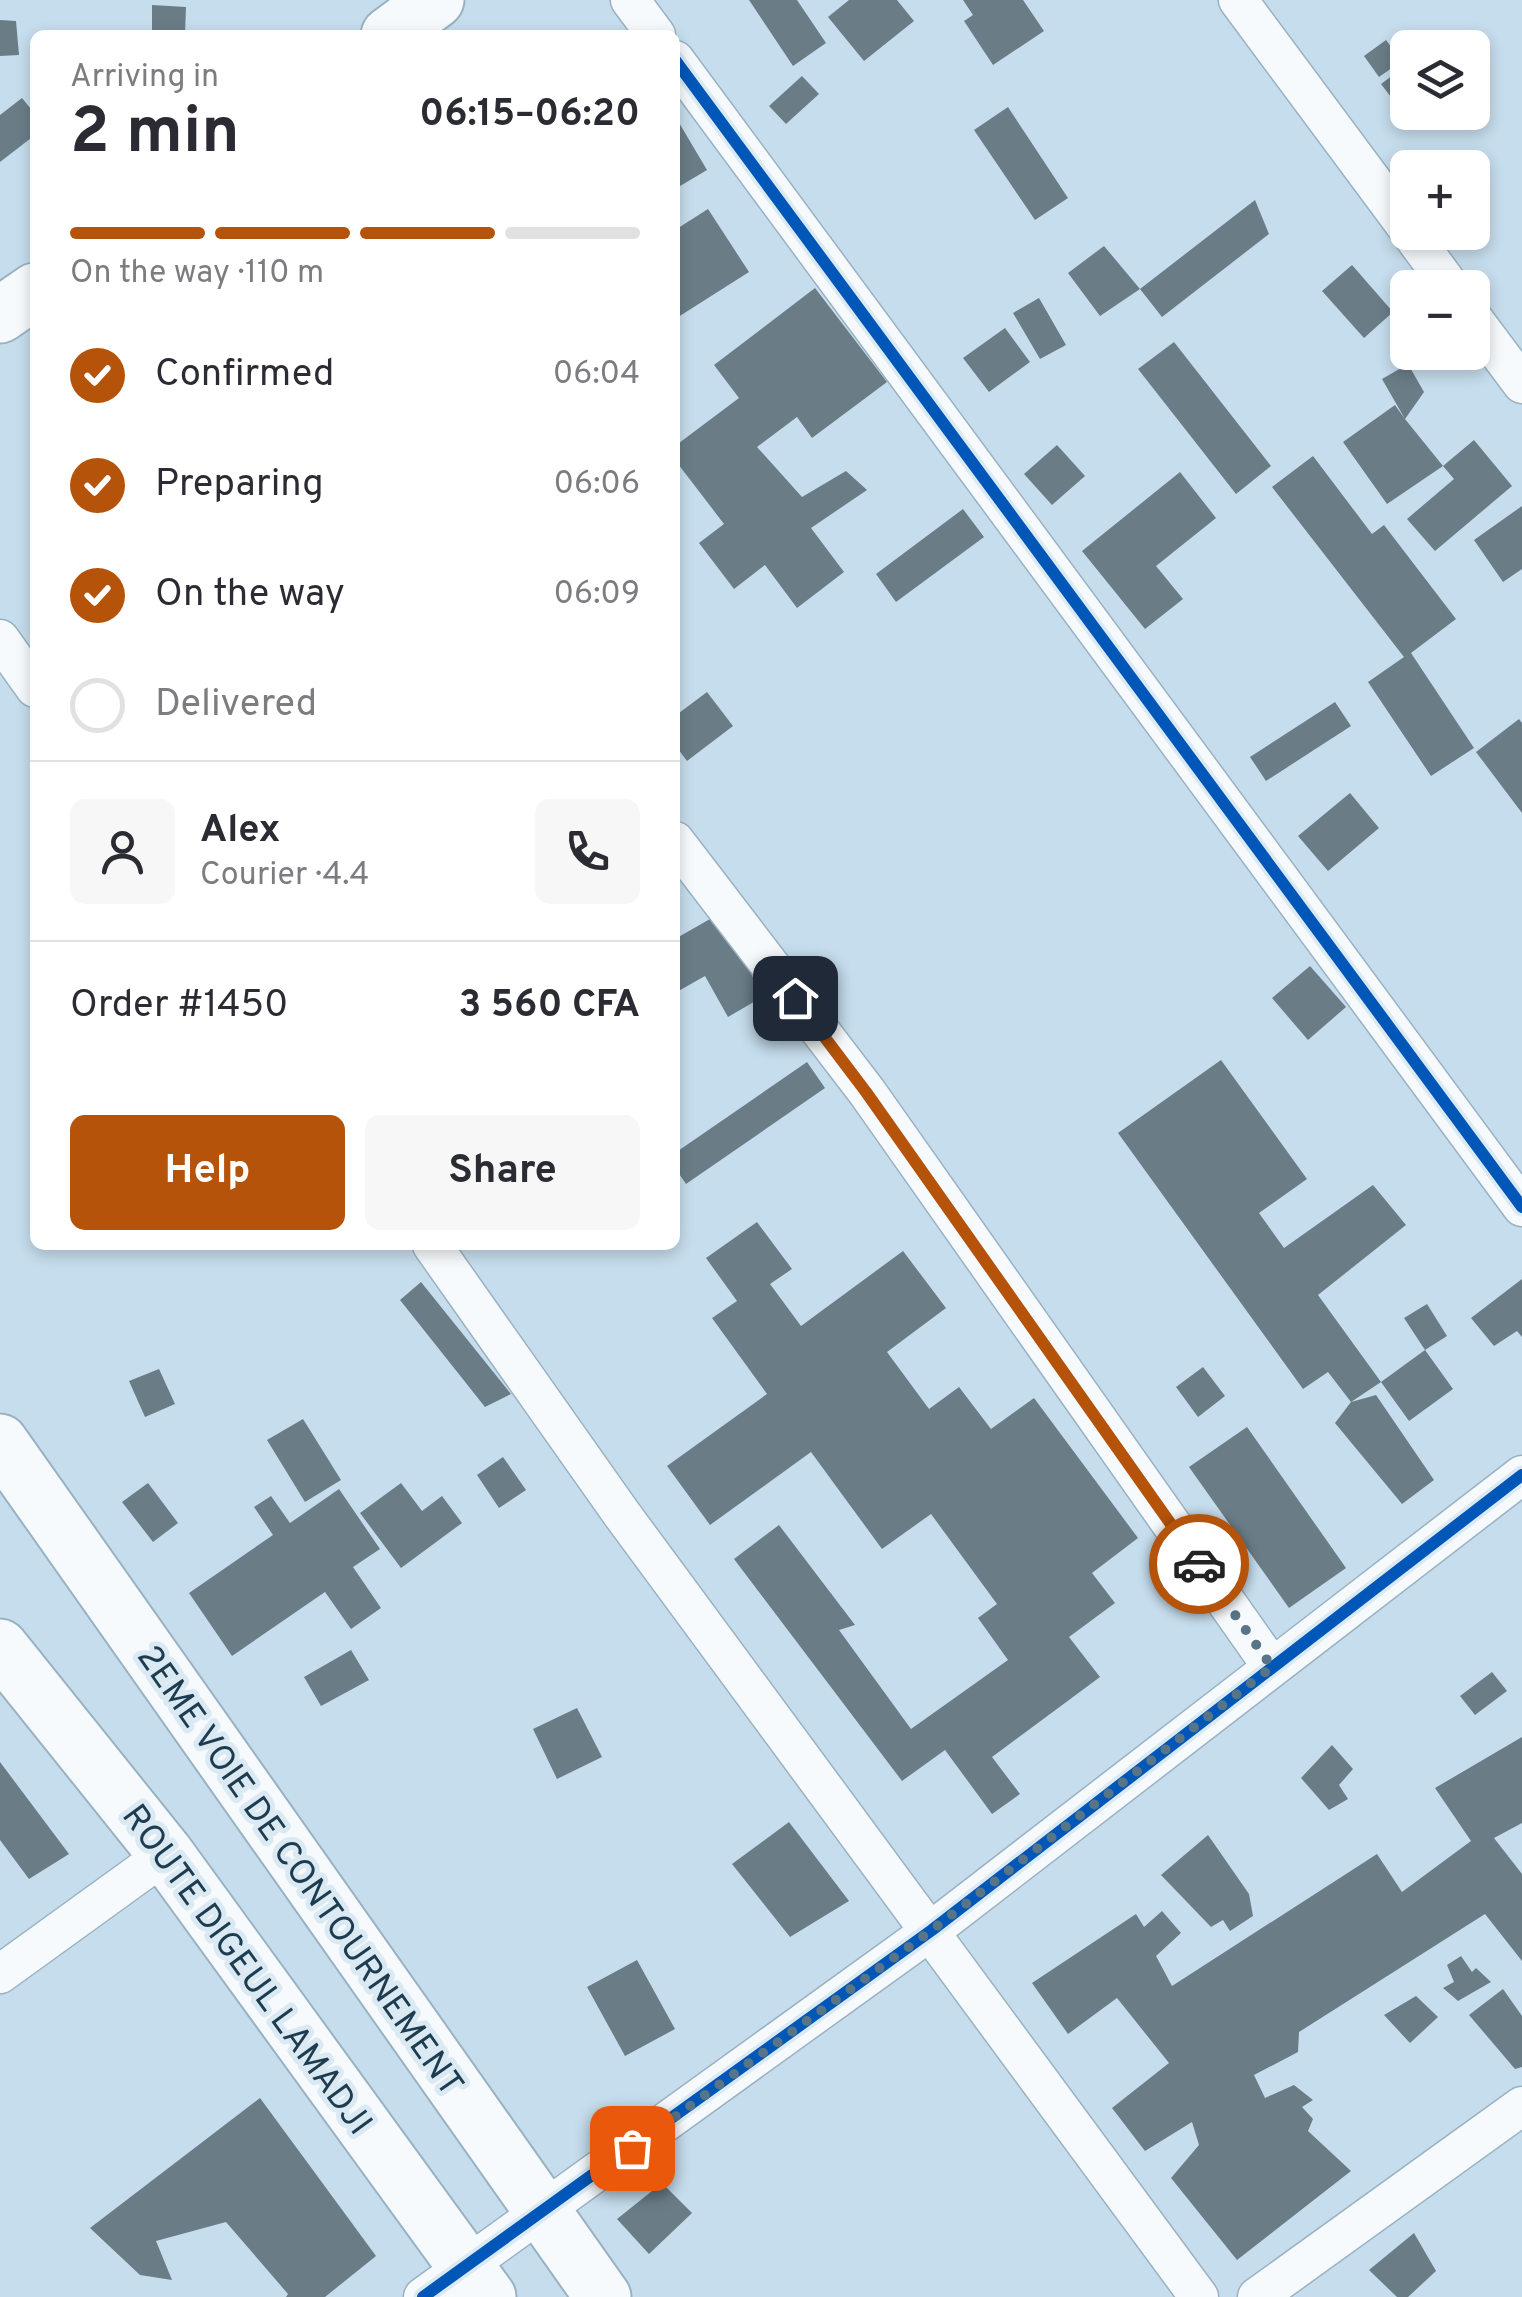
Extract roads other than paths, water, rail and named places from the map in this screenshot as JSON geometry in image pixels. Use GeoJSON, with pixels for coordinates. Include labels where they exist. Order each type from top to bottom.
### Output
{"type":"FeatureCollection","features":[{"type":"Feature","properties":{"kind":"main road"},"geometry":{"type":"LineString","coordinates":[[397,30],[436,0]]}},
{"type":"Feature","properties":{"kind":"main road"},"geometry":{"type":"LineString","coordinates":[[0,316],[30,295]]}},
{"type":"Feature","properties":{"kind":"main road","name":"2EME VOIE DE CONTOURNEMENT"},"geometry":{"type":"LineString","coordinates":[[0,1442],[603,2297]]}},
{"type":"Feature","properties":{"kind":"main road","name":"ROUTE DIGEUL LAMADJI"},"geometry":{"type":"LineString","coordinates":[[0,1646],[166,1854],[459,2287]]}},
{"type":"Feature","properties":{"kind":"street"},"geometry":{"type":"LineString","coordinates":[[630,0],[652,30]]}},
{"type":"Feature","properties":{"kind":"street"},"geometry":{"type":"LineString","coordinates":[[1238,0],[1390,205]]}},
{"type":"Feature","properties":{"kind":"street"},"geometry":{"type":"LineString","coordinates":[[680,67],[1522,1206]]}},
{"type":"Feature","properties":{"kind":"street"},"geometry":{"type":"LineString","coordinates":[[1490,340],[1522,384]]}},
{"type":"Feature","properties":{"kind":"street"},"geometry":{"type":"LineString","coordinates":[[0,639],[30,681]]}},
{"type":"Feature","properties":{"kind":"street"},"geometry":{"type":"LineString","coordinates":[[680,848],[866,1092],[1272,1667]]}},
{"type":"Feature","properties":{"kind":"street"},"geometry":{"type":"LineString","coordinates":[[436,1250],[621,1513],[1199,2297]]}},
{"type":"Feature","properties":{"kind":"street"},"geometry":{"type":"LineString","coordinates":[[459,2287],[542,2213],[932,1930],[1522,1475]]}},
{"type":"Feature","properties":{"kind":"street"},"geometry":{"type":"LineString","coordinates":[[0,1974],[166,1854]]}},
{"type":"Feature","properties":{"kind":"street"},"geometry":{"type":"LineString","coordinates":[[1258,2297],[1522,2106]]}}]}
